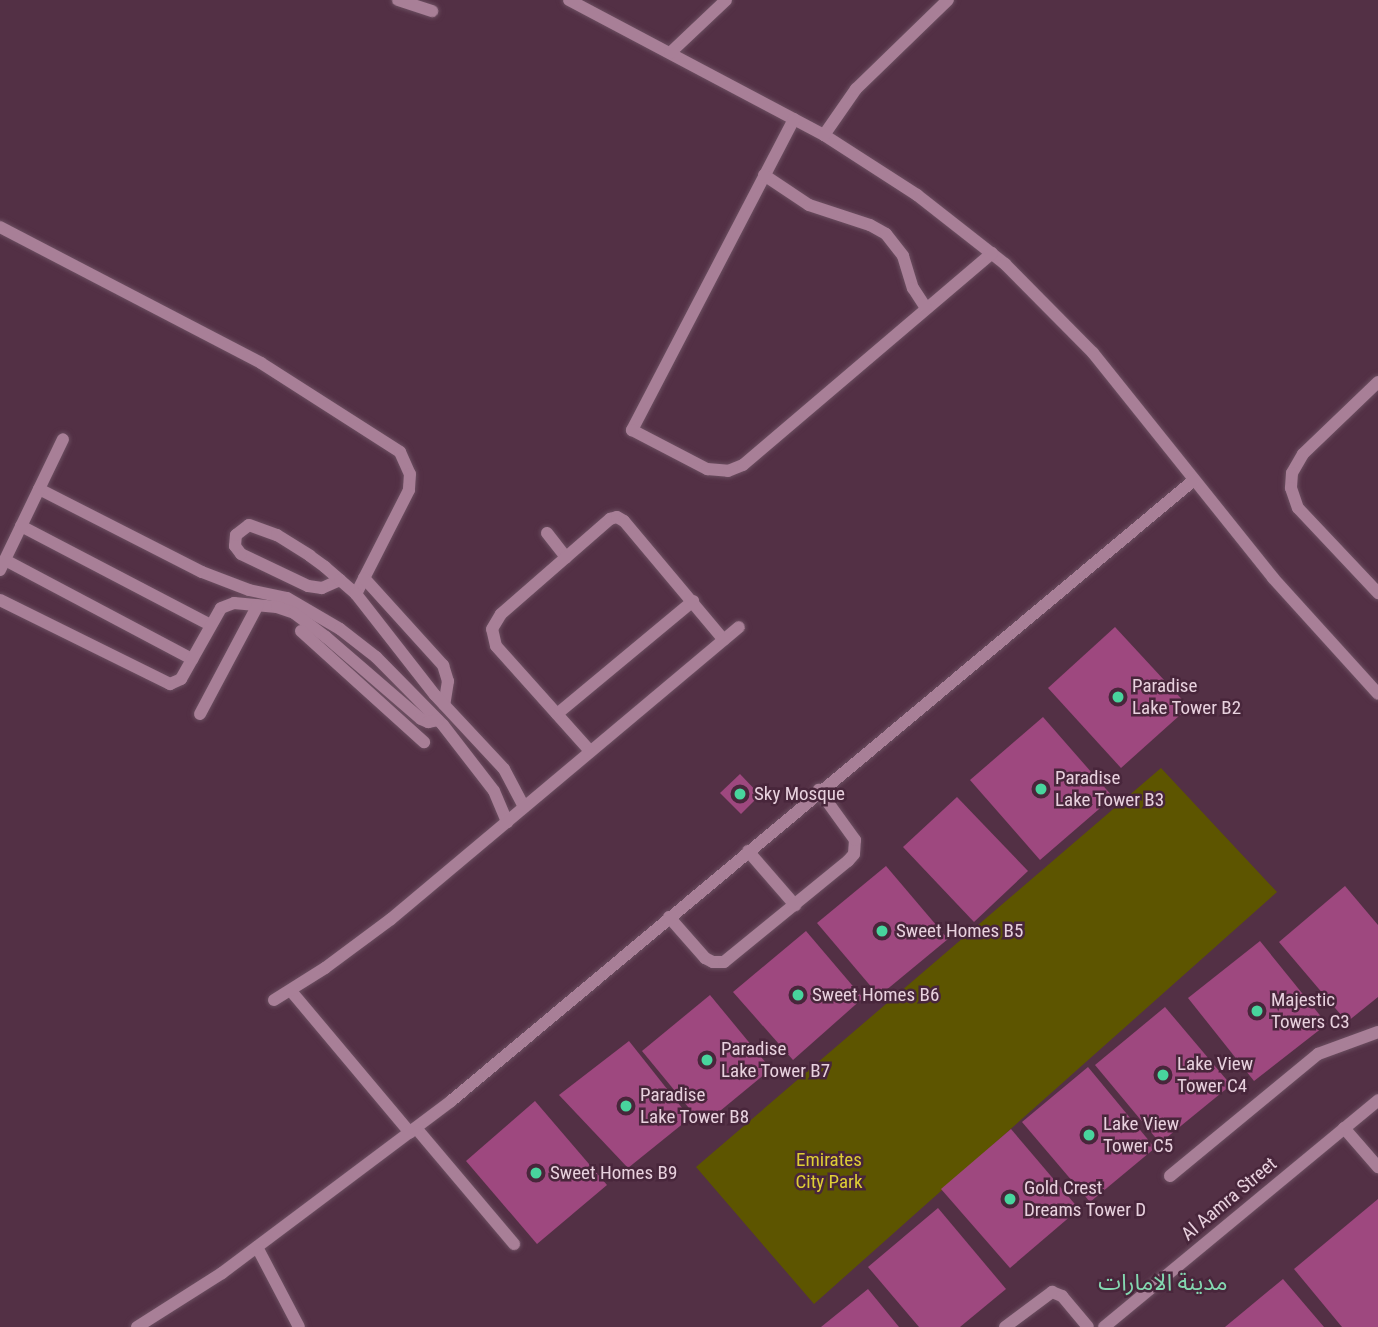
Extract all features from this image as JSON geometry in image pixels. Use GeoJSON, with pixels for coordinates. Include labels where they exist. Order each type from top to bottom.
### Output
{"type":"FeatureCollection","features":[{"type":"Feature","properties":{"kind":"street"},"geometry":{"type":"LineString","coordinates":[[398,0],[432,11]]}},
{"type":"Feature","properties":{"kind":"street"},"geometry":{"type":"LineString","coordinates":[[569,0],[824,135],[917,195],[992,253],[1036,292],[1093,353],[1273,578],[1378,694]]}},
{"type":"Feature","properties":{"kind":"street"},"geometry":{"type":"LineString","coordinates":[[670,53],[726,0]]}},
{"type":"Feature","properties":{"kind":"street"},"geometry":{"type":"LineString","coordinates":[[824,135],[844,104],[869,74],[948,0]]}},
{"type":"Feature","properties":{"kind":"street"},"geometry":{"type":"LineString","coordinates":[[794,119],[632,430],[707,469],[721,471],[736,468],[749,461],[992,253]]}},
{"type":"Feature","properties":{"kind":"street"},"geometry":{"type":"LineString","coordinates":[[764,175],[808,205],[870,225],[886,234],[903,256],[913,288],[926,308]]}},
{"type":"Feature","properties":{"kind":"street"},"geometry":{"type":"LineString","coordinates":[[0,227],[261,363],[400,452],[410,474],[409,490],[356,594]]}},
{"type":"Feature","properties":{"kind":"street"},"geometry":{"type":"LineString","coordinates":[[1375,583],[1298,508],[1292,495],[1291,480],[1304,454],[1378,382]]}},
{"type":"Feature","properties":{"kind":"street"},"geometry":{"type":"LineString","coordinates":[[63,439],[2,565],[192,659]]}},
{"type":"Feature","properties":{"kind":"street"},"geometry":{"type":"LineString","coordinates":[[137,1327],[257,1247],[413,1131],[1194,480]]}},
{"type":"Feature","properties":{"kind":"street"},"geometry":{"type":"LineString","coordinates":[[39,489],[208,575],[249,590],[287,598],[358,643],[424,721],[438,720],[453,726],[504,769],[524,807]]}},
{"type":"Feature","properties":{"kind":"street"},"geometry":{"type":"LineString","coordinates":[[590,751],[496,646],[492,629],[496,618],[610,519],[617,517],[724,640]]}},
{"type":"Feature","properties":{"kind":"street"},"geometry":{"type":"LineString","coordinates":[[21,526],[210,625]]}},
{"type":"Feature","properties":{"kind":"street"},"geometry":{"type":"LineString","coordinates":[[340,580],[322,588],[308,586],[242,554],[235,546],[236,535],[243,527],[259,527],[310,556],[340,580],[356,594],[444,705],[453,726],[494,791],[507,822]]}},
{"type":"Feature","properties":{"kind":"street"},"geometry":{"type":"LineString","coordinates":[[547,533],[566,557]]}},
{"type":"Feature","properties":{"kind":"street"},"geometry":{"type":"LineString","coordinates":[[364,578],[443,665],[448,681],[444,705]]}},
{"type":"Feature","properties":{"kind":"street"},"geometry":{"type":"LineString","coordinates":[[0,600],[166,683],[181,679],[210,625],[225,605],[277,607],[294,613],[402,692]]}},
{"type":"Feature","properties":{"kind":"street"},"geometry":{"type":"LineString","coordinates":[[557,714],[692,601]]}},
{"type":"Feature","properties":{"kind":"street"},"geometry":{"type":"LineString","coordinates":[[200,714],[258,605]]}},
{"type":"Feature","properties":{"kind":"street"},"geometry":{"type":"LineString","coordinates":[[274,1000],[291,991],[391,919],[739,627]]}},
{"type":"Feature","properties":{"kind":"street"},"geometry":{"type":"LineString","coordinates":[[300,631],[424,742]]}},
{"type":"Feature","properties":{"kind":"street"},"geometry":{"type":"LineString","coordinates":[[339,666],[358,643]]}},
{"type":"Feature","properties":{"kind":"street"},"geometry":{"type":"LineString","coordinates":[[669,917],[705,957],[718,963],[729,960],[848,861],[856,850],[853,835],[819,790]]}},
{"type":"Feature","properties":{"kind":"street"},"geometry":{"type":"LineString","coordinates":[[748,851],[795,905]]}},
{"type":"Feature","properties":{"kind":"street"},"geometry":{"type":"LineString","coordinates":[[291,991],[514,1244]]}},
{"type":"Feature","properties":{"kind":"street"},"geometry":{"type":"LineString","coordinates":[[1170,1176],[1318,1054],[1378,1032]]}},
{"type":"Feature","properties":{"kind":"street","name":"Al Aamra Street"},"geometry":{"type":"LineString","coordinates":[[1104,1327],[1378,1100]]}},
{"type":"Feature","properties":{"kind":"street"},"geometry":{"type":"LineString","coordinates":[[1345,1128],[1378,1167]]}},
{"type":"Feature","properties":{"kind":"street"},"geometry":{"type":"LineString","coordinates":[[257,1247],[299,1327]]}},
{"type":"Feature","properties":{"kind":"street"},"geometry":{"type":"LineString","coordinates":[[1005,1327],[1052,1292],[1062,1296],[1088,1327]]}},
{"type":"Feature","properties":{"kind":"green space","name":"Emirates City Park"},"geometry":{"type":"Polygon","coordinates":[[[1161,768],[1277,892],[814,1304],[696,1167],[1161,768]]]}},
{"type":"Feature","properties":{"kind":"building","name":"Paradise Lake Tower B2"},"geometry":{"type":"Polygon","coordinates":[[[1115,627],[1189,707],[1121,768],[1048,688],[1115,627]]]}},
{"type":"Feature","properties":{"kind":"building","name":"Paradise Lake Tower B3"},"geometry":{"type":"Polygon","coordinates":[[[1043,717],[1113,797],[1040,860],[970,780],[1043,717]]]}},
{"type":"Feature","properties":{"kind":"building","name":"Sky Mosque"},"geometry":{"type":"Polygon","coordinates":[[[740,774],[760,795],[741,814],[720,793],[740,774]]]}},
{"type":"Feature","properties":{"kind":"building"},"geometry":{"type":"Polygon","coordinates":[[[957,797],[1028,871],[974,922],[903,847],[957,797]]]}},
{"type":"Feature","properties":{"kind":"building","name":"Sweet Homes B5"},"geometry":{"type":"Polygon","coordinates":[[[886,866],[948,939],[879,996],[817,923],[886,866]]]}},
{"type":"Feature","properties":{"kind":"building"},"geometry":{"type":"Polygon","coordinates":[[[1345,886],[1378,925],[1378,997],[1347,1022],[1279,942],[1345,886]]]}},
{"type":"Feature","properties":{"kind":"building","name":"Sweet Homes B6"},"geometry":{"type":"Polygon","coordinates":[[[806,931],[863,998],[793,1060],[733,992],[806,931]]]}},
{"type":"Feature","properties":{"kind":"building","name":"Majestic Towers C3"},"geometry":{"type":"Polygon","coordinates":[[[1260,941],[1327,1024],[1254,1081],[1188,998],[1260,941]]]}},
{"type":"Feature","properties":{"kind":"building","name":"Paradise Lake Tower B7"},"geometry":{"type":"Polygon","coordinates":[[[710,995],[771,1069],[703,1125],[642,1051],[710,995]]]}},
{"type":"Feature","properties":{"kind":"building","name":"Lake View Tower C4"},"geometry":{"type":"Polygon","coordinates":[[[1165,1007],[1231,1085],[1160,1143],[1095,1065],[1165,1007]]]}},
{"type":"Feature","properties":{"kind":"building","name":"Paradise Lake Tower B8"},"geometry":{"type":"Polygon","coordinates":[[[629,1041],[690,1118],[628,1168],[559,1095],[629,1041]]]}},
{"type":"Feature","properties":{"kind":"building","name":"Lake View Tower C5"},"geometry":{"type":"Polygon","coordinates":[[[1088,1067],[1155,1148],[1090,1202],[1022,1122],[1088,1067]]]}},
{"type":"Feature","properties":{"kind":"building","name":"Sweet Homes B9"},"geometry":{"type":"Polygon","coordinates":[[[535,1101],[607,1185],[537,1244],[466,1161],[535,1101]]]}},
{"type":"Feature","properties":{"kind":"building","name":"Gold Crest Dreams Tower D"},"geometry":{"type":"Polygon","coordinates":[[[1011,1129],[1079,1209],[1010,1268],[941,1189],[1011,1129]]]}},
{"type":"Feature","properties":{"kind":"building"},"geometry":{"type":"Polygon","coordinates":[[[1378,1199],[1378,1327],[1342,1327],[1294,1269],[1378,1199]]]}},
{"type":"Feature","properties":{"kind":"building"},"geometry":{"type":"Polygon","coordinates":[[[938,1208],[1006,1289],[960,1327],[919,1327],[868,1267],[938,1208]]]}},
{"type":"Feature","properties":{"kind":"building"},"geometry":{"type":"Polygon","coordinates":[[[1283,1279],[1324,1327],[1225,1327],[1283,1279]]]}},
{"type":"Feature","properties":{"kind":"building"},"geometry":{"type":"Polygon","coordinates":[[[868,1289],[899,1327],[821,1327],[868,1289]]]}},
{"type":"Feature","properties":{"kind":"place","name":"Paradise Lake Tower B2"},"geometry":{"type":"Point","coordinates":[1118,697]}},
{"type":"Feature","properties":{"kind":"place","name":"Paradise Lake Tower B3"},"geometry":{"type":"Point","coordinates":[1041,789]}},
{"type":"Feature","properties":{"kind":"place","name":"Sky Mosque"},"geometry":{"type":"Point","coordinates":[740,794]}},
{"type":"Feature","properties":{"kind":"place","name":"Sweet Homes B5"},"geometry":{"type":"Point","coordinates":[882,931]}},
{"type":"Feature","properties":{"kind":"place","name":"Sweet Homes B6"},"geometry":{"type":"Point","coordinates":[798,995]}},
{"type":"Feature","properties":{"kind":"place","name":"Majestic Towers C3"},"geometry":{"type":"Point","coordinates":[1257,1011]}},
{"type":"Feature","properties":{"kind":"place","name":"Paradise Lake Tower B7"},"geometry":{"type":"Point","coordinates":[707,1060]}},
{"type":"Feature","properties":{"kind":"place","name":"Lake View Tower C4"},"geometry":{"type":"Point","coordinates":[1163,1075]}},
{"type":"Feature","properties":{"kind":"place","name":"Paradise Lake Tower B8"},"geometry":{"type":"Point","coordinates":[626,1106]}},
{"type":"Feature","properties":{"kind":"place","name":"Lake View Tower C5"},"geometry":{"type":"Point","coordinates":[1089,1135]}},
{"type":"Feature","properties":{"kind":"place","name":"Sweet Homes B9"},"geometry":{"type":"Point","coordinates":[536,1173]}},
{"type":"Feature","properties":{"kind":"place","name":"Gold Crest Dreams Tower D"},"geometry":{"type":"Point","coordinates":[1010,1199]}},
{"type":"Feature","properties":{"kind":"district","name":"مدينة الامارات"},"geometry":{"type":"Point","coordinates":[1163,1283]}}]}
